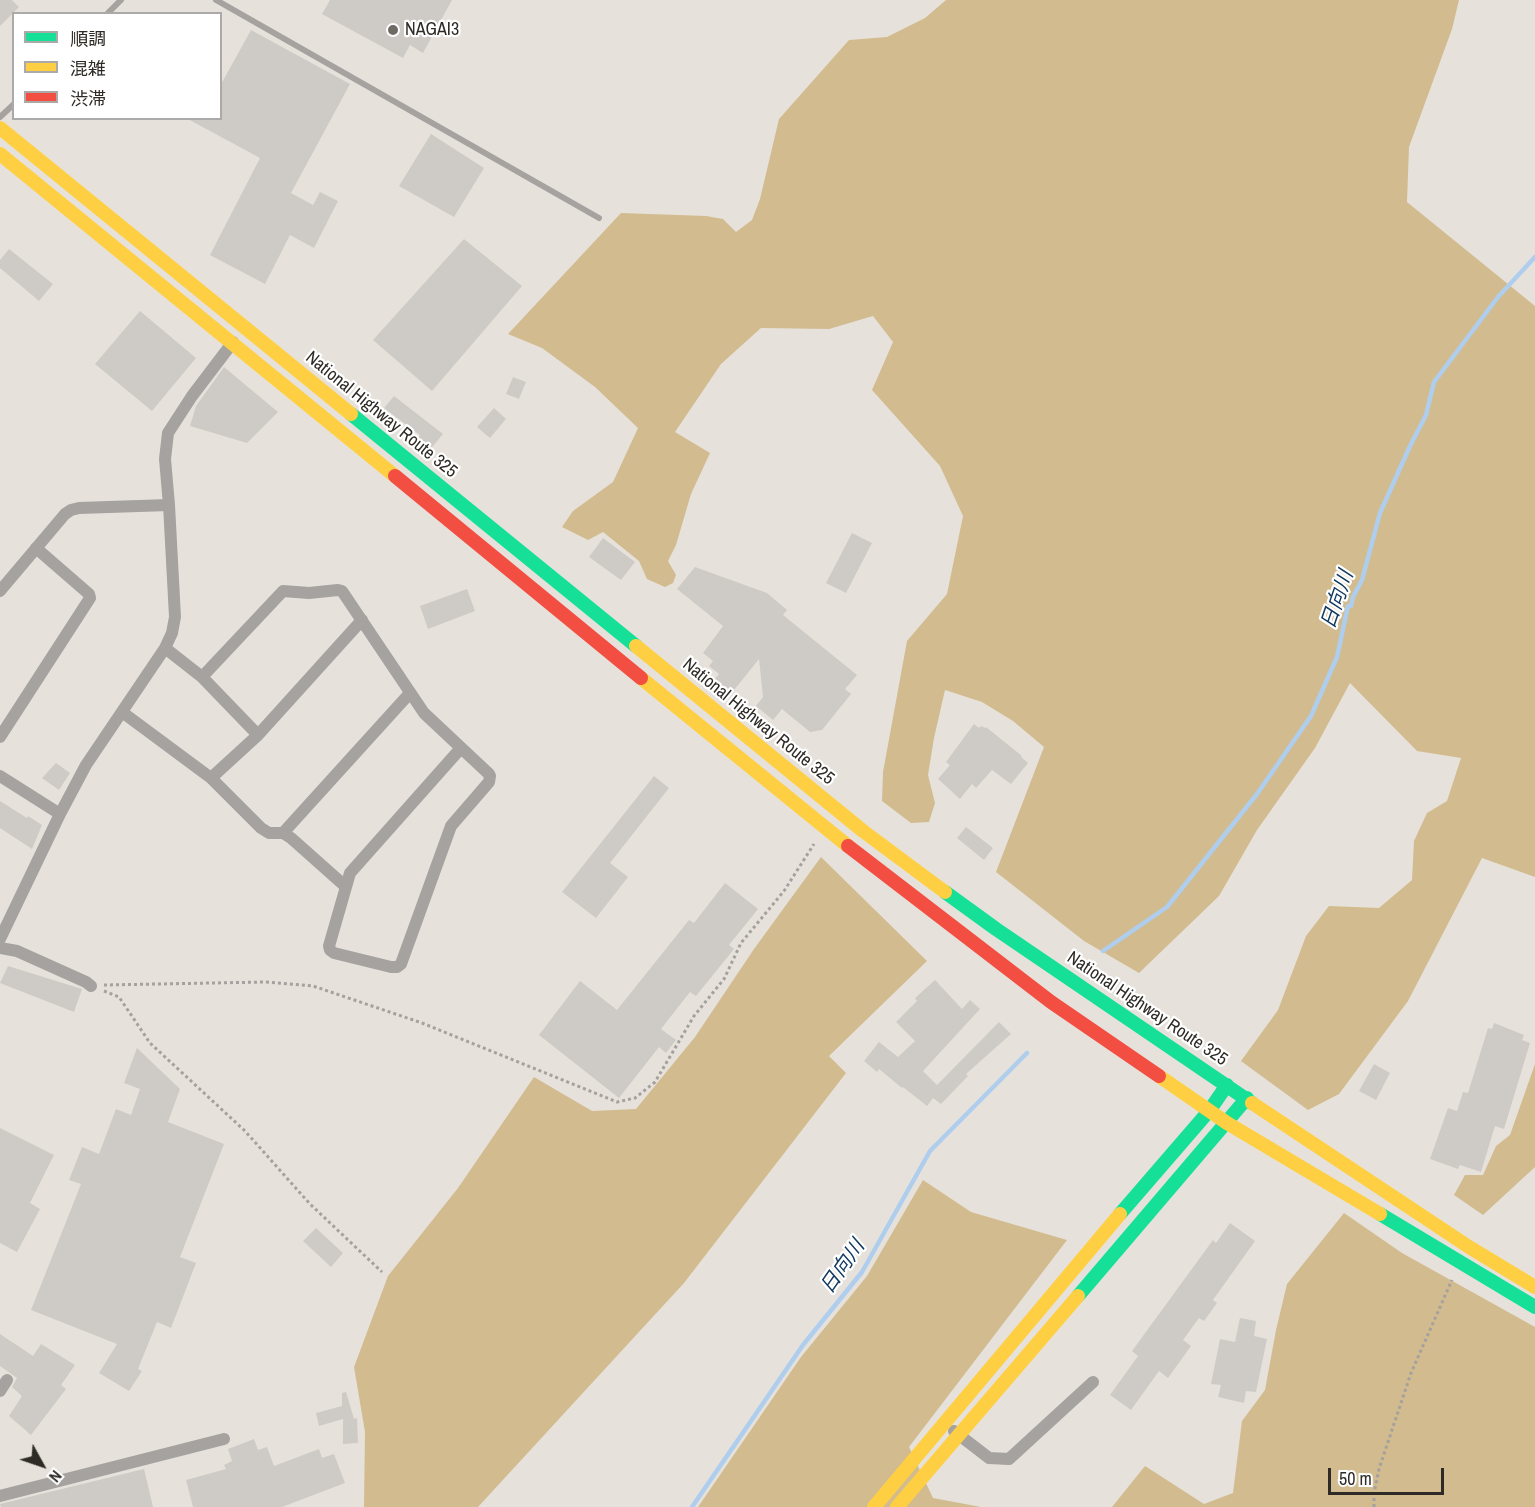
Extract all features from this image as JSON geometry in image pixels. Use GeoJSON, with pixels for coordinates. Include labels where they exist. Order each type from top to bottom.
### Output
{"type":"FeatureCollection","features":[{"type":"Feature","properties":{"kind":"main road","name":"National Highway Route 325"},"geometry":{"type":"LineString","coordinates":[[0,128],[863,831],[996,929],[1469,1247],[1535,1287]]}},
{"type":"Feature","properties":{"kind":"main road"},"geometry":{"type":"LineString","coordinates":[[0,154],[824,827],[1051,1002],[1227,1123],[1535,1307]]}},
{"type":"Feature","properties":{"kind":"main road"},"geometry":{"type":"LineString","coordinates":[[874,1507],[1075,1266],[1209,1111],[1227,1085]]}},
{"type":"Feature","properties":{"kind":"main road"},"geometry":{"type":"LineString","coordinates":[[897,1507],[1247,1098]]}},
{"type":"Feature","properties":{"kind":"street"},"geometry":{"type":"LineString","coordinates":[[0,939],[86,765],[165,648],[172,633],[175,617],[165,459],[168,433],[192,396],[245,328]]}},
{"type":"Feature","properties":{"kind":"street"},"geometry":{"type":"LineString","coordinates":[[0,591],[65,514],[71,510],[169,506]]}},
{"type":"Feature","properties":{"kind":"street"},"geometry":{"type":"LineString","coordinates":[[1,732],[90,598],[89,594],[36,548]]}},
{"type":"Feature","properties":{"kind":"street"},"geometry":{"type":"LineString","coordinates":[[202,677],[283,591],[309,593],[342,591],[424,713],[489,774],[491,779],[451,826],[401,964],[397,967],[334,953],[329,946],[345,886],[353,869],[461,748]]}},
{"type":"Feature","properties":{"kind":"street"},"geometry":{"type":"LineString","coordinates":[[212,778],[258,735],[362,620]]}},
{"type":"Feature","properties":{"kind":"street"},"geometry":{"type":"LineString","coordinates":[[165,648],[202,677],[258,735]]}},
{"type":"Feature","properties":{"kind":"street"},"geometry":{"type":"LineString","coordinates":[[283,833],[410,693]]}},
{"type":"Feature","properties":{"kind":"street"},"geometry":{"type":"LineString","coordinates":[[122,712],[212,778],[261,828],[269,833],[283,833],[345,886]]}},
{"type":"Feature","properties":{"kind":"street"},"geometry":{"type":"LineString","coordinates":[[0,776],[60,814]]}},
{"type":"Feature","properties":{"kind":"street"},"geometry":{"type":"LineString","coordinates":[[0,948],[17,951],[91,986]]}},
{"type":"Feature","properties":{"kind":"street"},"geometry":{"type":"LineString","coordinates":[[945,1424],[988,1458],[1009,1460],[1093,1382]]}},
{"type":"Feature","properties":{"kind":"street"},"geometry":{"type":"LineString","coordinates":[[0,1496],[224,1439]]}},
{"type":"Feature","properties":{"kind":"lane"},"geometry":{"type":"LineString","coordinates":[[109,12],[121,0]]}},
{"type":"Feature","properties":{"kind":"lane"},"geometry":{"type":"LineString","coordinates":[[216,0],[599,218]]}},
{"type":"Feature","properties":{"kind":"lane"},"geometry":{"type":"LineString","coordinates":[[0,117],[12,106]]}},
{"type":"Feature","properties":{"kind":"path"},"geometry":{"type":"LineString","coordinates":[[91,986],[266,982],[313,986],[422,1023],[617,1102],[635,1098],[655,1082],[694,1016],[724,979],[741,943],[784,891],[824,827]]}},
{"type":"Feature","properties":{"kind":"path"},"geometry":{"type":"LineString","coordinates":[[91,986],[118,997],[150,1042],[245,1131],[310,1204],[382,1272]]}},
{"type":"Feature","properties":{"kind":"path"},"geometry":{"type":"LineString","coordinates":[[1374,1507],[1374,1493],[1379,1469],[1411,1373],[1461,1262]]}},
{"type":"Feature","properties":{"kind":"shaded area"},"geometry":{"type":"Polygon","coordinates":[[[946,0],[1459,0],[1452,29],[1409,147],[1407,202],[1535,306],[1535,877],[1482,858],[1408,1001],[1339,1094],[1308,1110],[1241,1061],[1278,1010],[1306,936],[1329,906],[1379,908],[1412,880],[1414,841],[1427,813],[1447,801],[1461,758],[1417,751],[1350,683],[1315,748],[1257,830],[1219,896],[1139,973],[1084,941],[996,872],[1044,747],[1013,721],[982,702],[945,690],[928,775],[935,803],[929,822],[911,823],[882,801],[883,772],[907,641],[947,594],[963,516],[940,466],[872,390],[893,342],[873,316],[829,329],[761,328],[721,364],[675,432],[710,453],[691,494],[676,545],[668,561],[676,575],[673,583],[665,587],[647,579],[639,561],[603,532],[588,540],[562,527],[573,511],[613,482],[638,428],[595,387],[542,348],[508,334],[621,213],[706,216],[723,219],[736,232],[752,220],[760,199],[779,119],[849,40],[887,37],[925,18],[946,0]]]}},
{"type":"Feature","properties":{"kind":"shaded area"},"geometry":{"type":"Polygon","coordinates":[[[821,857],[927,961],[829,1056],[846,1073],[684,1283],[478,1507],[364,1507],[365,1432],[354,1367],[388,1276],[458,1188],[534,1077],[592,1111],[636,1109],[695,1037],[754,949],[821,857]]]}},
{"type":"Feature","properties":{"kind":"shaded area"},"geometry":{"type":"Polygon","coordinates":[[[1535,1064],[1535,1167],[1483,1215],[1454,1195],[1465,1175],[1483,1175],[1496,1146],[1510,1135],[1535,1064]]]}},
{"type":"Feature","properties":{"kind":"shaded area"},"geometry":{"type":"Polygon","coordinates":[[[923,1180],[971,1212],[1067,1240],[909,1447],[933,1498],[981,1507],[698,1507],[801,1357],[867,1276],[923,1180]]]}},
{"type":"Feature","properties":{"kind":"shaded area"},"geometry":{"type":"Polygon","coordinates":[[[1344,1213],[1402,1253],[1535,1327],[1535,1507],[1112,1507],[1145,1466],[1204,1504],[1233,1493],[1242,1421],[1265,1390],[1287,1284],[1344,1213]]]}},
{"type":"Feature","properties":{"kind":"building"},"geometry":{"type":"Polygon","coordinates":[[[0,0],[12,0],[19,7],[0,26],[0,0]]]}},
{"type":"Feature","properties":{"kind":"building","name":"NAGAI3"},"geometry":{"type":"Polygon","coordinates":[[[330,0],[452,0],[423,53],[410,45],[403,58],[322,14],[330,0]]]}},
{"type":"Feature","properties":{"kind":"building"},"geometry":{"type":"Polygon","coordinates":[[[251,30],[350,84],[291,193],[313,205],[320,192],[338,201],[314,248],[290,235],[265,284],[210,255],[260,158],[190,120],[222,120],[222,82],[251,30]]]}},
{"type":"Feature","properties":{"kind":"building"},"geometry":{"type":"Polygon","coordinates":[[[431,134],[484,168],[454,217],[399,186],[431,134]]]}},
{"type":"Feature","properties":{"kind":"building"},"geometry":{"type":"Polygon","coordinates":[[[464,239],[522,286],[432,391],[373,340],[464,239]]]}},
{"type":"Feature","properties":{"kind":"building"},"geometry":{"type":"Polygon","coordinates":[[[9,249],[53,284],[39,301],[0,268],[0,260],[9,249]]]}},
{"type":"Feature","properties":{"kind":"building"},"geometry":{"type":"Polygon","coordinates":[[[140,311],[196,358],[152,411],[95,364],[140,311]]]}},
{"type":"Feature","properties":{"kind":"building"},"geometry":{"type":"Polygon","coordinates":[[[224,367],[278,412],[247,443],[190,426],[196,406],[224,367]]]}},
{"type":"Feature","properties":{"kind":"building"},"geometry":{"type":"Polygon","coordinates":[[[513,377],[526,382],[519,399],[506,394],[513,377]]]}},
{"type":"Feature","properties":{"kind":"building"},"geometry":{"type":"Polygon","coordinates":[[[394,396],[443,434],[428,452],[415,441],[420,435],[384,408],[394,396]]]}},
{"type":"Feature","properties":{"kind":"building"},"geometry":{"type":"Polygon","coordinates":[[[494,408],[506,419],[490,438],[477,427],[494,408]]]}},
{"type":"Feature","properties":{"kind":"building"},"geometry":{"type":"Polygon","coordinates":[[[852,533],[872,543],[846,593],[826,583],[852,533]]]}},
{"type":"Feature","properties":{"kind":"building"},"geometry":{"type":"Polygon","coordinates":[[[603,538],[635,562],[621,580],[589,557],[603,538]]]}},
{"type":"Feature","properties":{"kind":"building"},"geometry":{"type":"Polygon","coordinates":[[[695,567],[767,593],[787,610],[783,615],[857,675],[845,689],[851,694],[822,730],[810,732],[782,709],[773,720],[756,706],[763,697],[759,659],[730,695],[713,681],[719,674],[709,666],[713,661],[703,653],[723,626],[677,589],[695,567]]]}},
{"type":"Feature","properties":{"kind":"building"},"geometry":{"type":"Polygon","coordinates":[[[467,589],[475,611],[428,629],[420,606],[467,589]]]}},
{"type":"Feature","properties":{"kind":"building"},"geometry":{"type":"Polygon","coordinates":[[[974,724],[979,728],[986,727],[1028,763],[1011,784],[992,770],[976,788],[972,784],[960,799],[938,779],[950,765],[946,762],[974,724]]]}},
{"type":"Feature","properties":{"kind":"building"},"geometry":{"type":"Polygon","coordinates":[[[56,763],[70,773],[59,790],[42,778],[56,763]]]}},
{"type":"Feature","properties":{"kind":"building"},"geometry":{"type":"Polygon","coordinates":[[[654,776],[669,788],[610,863],[628,877],[596,918],[562,892],[654,776]]]}},
{"type":"Feature","properties":{"kind":"building"},"geometry":{"type":"Polygon","coordinates":[[[0,801],[42,825],[32,849],[0,828],[0,801]]]}},
{"type":"Feature","properties":{"kind":"building"},"geometry":{"type":"Polygon","coordinates":[[[966,827],[993,848],[984,860],[957,838],[966,827]]]}},
{"type":"Feature","properties":{"kind":"building"},"geometry":{"type":"Polygon","coordinates":[[[725,883],[758,909],[729,945],[734,949],[696,996],[690,992],[661,1029],[676,1040],[666,1053],[659,1047],[619,1098],[539,1035],[580,981],[617,1010],[689,920],[694,923],[725,883]]]}},
{"type":"Feature","properties":{"kind":"building"},"geometry":{"type":"Polygon","coordinates":[[[8,966],[82,989],[74,1012],[0,983],[8,966]]]}},
{"type":"Feature","properties":{"kind":"building"},"geometry":{"type":"Polygon","coordinates":[[[935,980],[962,1009],[970,1000],[980,1009],[923,1071],[937,1085],[999,1022],[1011,1034],[966,1074],[968,1076],[941,1104],[933,1098],[927,1106],[879,1069],[877,1072],[864,1061],[879,1042],[898,1057],[915,1041],[896,1022],[917,1001],[915,998],[935,980]]]}},
{"type":"Feature","properties":{"kind":"building"},"geometry":{"type":"Polygon","coordinates":[[[1494,1023],[1524,1035],[1522,1040],[1530,1043],[1504,1129],[1495,1126],[1481,1172],[1460,1165],[1458,1169],[1430,1159],[1448,1108],[1457,1111],[1463,1092],[1468,1093],[1488,1028],[1492,1029],[1494,1023]]]}},
{"type":"Feature","properties":{"kind":"building"},"geometry":{"type":"Polygon","coordinates":[[[137,1048],[180,1089],[168,1122],[224,1144],[180,1257],[196,1263],[171,1328],[157,1322],[138,1369],[142,1371],[129,1391],[99,1373],[117,1344],[31,1310],[81,1184],[69,1180],[82,1147],[99,1154],[116,1109],[131,1115],[140,1089],[124,1083],[137,1048]]]}},
{"type":"Feature","properties":{"kind":"building"},"geometry":{"type":"Polygon","coordinates":[[[1374,1064],[1390,1073],[1376,1100],[1359,1091],[1374,1064]]]}},
{"type":"Feature","properties":{"kind":"building"},"geometry":{"type":"Polygon","coordinates":[[[0,1128],[54,1155],[30,1203],[40,1209],[17,1252],[0,1243],[0,1128]]]}},
{"type":"Feature","properties":{"kind":"building"},"geometry":{"type":"Polygon","coordinates":[[[1230,1223],[1255,1241],[1213,1300],[1217,1303],[1204,1321],[1199,1318],[1183,1340],[1191,1346],[1168,1378],[1159,1371],[1131,1410],[1110,1395],[1138,1356],[1132,1351],[1213,1240],[1216,1243],[1230,1223]]]}},
{"type":"Feature","properties":{"kind":"building"},"geometry":{"type":"Polygon","coordinates":[[[316,1228],[343,1253],[331,1267],[303,1241],[316,1228]]]}},
{"type":"Feature","properties":{"kind":"building"},"geometry":{"type":"Polygon","coordinates":[[[1240,1318],[1256,1321],[1254,1336],[1267,1339],[1256,1392],[1246,1391],[1244,1403],[1218,1397],[1221,1385],[1211,1384],[1220,1339],[1235,1342],[1240,1318]]]}},
{"type":"Feature","properties":{"kind":"building"},"geometry":{"type":"Polygon","coordinates":[[[0,1334],[33,1356],[41,1344],[75,1365],[61,1385],[66,1389],[31,1435],[9,1416],[22,1396],[12,1387],[17,1378],[0,1366],[0,1334]]]}},
{"type":"Feature","properties":{"kind":"building"},"geometry":{"type":"Polygon","coordinates":[[[346,1392],[354,1419],[357,1418],[358,1443],[343,1444],[343,1419],[319,1426],[316,1413],[342,1406],[342,1393],[346,1392]]]}},
{"type":"Feature","properties":{"kind":"building"},"geometry":{"type":"Polygon","coordinates":[[[254,1439],[258,1450],[267,1447],[274,1466],[319,1449],[322,1458],[334,1454],[345,1483],[282,1507],[193,1507],[186,1480],[226,1469],[224,1465],[232,1461],[228,1449],[254,1439]]]}},
{"type":"Feature","properties":{"kind":"building"},"geometry":{"type":"Polygon","coordinates":[[[144,1469],[153,1507],[1,1507],[0,1504],[144,1469]]]}},
{"type":"Feature","properties":{"kind":"waterway","name":"日向川"},"geometry":{"type":"LineString","coordinates":[[1103,951],[1167,907],[1257,794],[1311,716],[1337,657],[1348,606],[1351,606],[1362,580],[1380,513],[1426,415],[1434,382],[1498,297],[1535,257]]}},
{"type":"Feature","properties":{"kind":"waterway","name":"日向川"},"geometry":{"type":"LineString","coordinates":[[692,1507],[803,1345],[862,1272],[930,1151],[1027,1053]]}},
{"type":"Feature","properties":{"kind":"traffic: fast"},"geometry":{"type":"LineString","coordinates":[[351,414],[636,646]]}},
{"type":"Feature","properties":{"kind":"traffic: fast"},"geometry":{"type":"LineString","coordinates":[[945,892],[1252,1103]]}},
{"type":"Feature","properties":{"kind":"traffic: fast"},"geometry":{"type":"LineString","coordinates":[[1120,1214],[1209,1111],[1227,1085]]}},
{"type":"Feature","properties":{"kind":"traffic: fast"},"geometry":{"type":"LineString","coordinates":[[1078,1296],[1247,1098]]}},
{"type":"Feature","properties":{"kind":"traffic: fast"},"geometry":{"type":"LineString","coordinates":[[1380,1214],[1535,1307]]}},
{"type":"Feature","properties":{"kind":"traffic: slow"},"geometry":{"type":"LineString","coordinates":[[0,128],[351,414]]}},
{"type":"Feature","properties":{"kind":"traffic: slow"},"geometry":{"type":"LineString","coordinates":[[0,154],[395,476]]}},
{"type":"Feature","properties":{"kind":"traffic: slow"},"geometry":{"type":"LineString","coordinates":[[636,646],[863,831],[945,892]]}},
{"type":"Feature","properties":{"kind":"traffic: slow"},"geometry":{"type":"LineString","coordinates":[[641,678],[848,846]]}},
{"type":"Feature","properties":{"kind":"traffic: slow"},"geometry":{"type":"LineString","coordinates":[[1159,1076],[1227,1123],[1380,1214]]}},
{"type":"Feature","properties":{"kind":"traffic: slow"},"geometry":{"type":"LineString","coordinates":[[1252,1103],[1469,1247],[1535,1287]]}},
{"type":"Feature","properties":{"kind":"traffic: slow"},"geometry":{"type":"LineString","coordinates":[[874,1507],[1120,1214]]}},
{"type":"Feature","properties":{"kind":"traffic: slow"},"geometry":{"type":"LineString","coordinates":[[897,1507],[1078,1296]]}},
{"type":"Feature","properties":{"kind":"traffic: jam"},"geometry":{"type":"LineString","coordinates":[[395,476],[641,678]]}},
{"type":"Feature","properties":{"kind":"traffic: jam"},"geometry":{"type":"LineString","coordinates":[[848,846],[1051,1002],[1159,1076]]}},
{"type":"Feature","properties":{"kind":"place","name":"NAGAI3"},"geometry":{"type":"Point","coordinates":[393,30]}}]}
